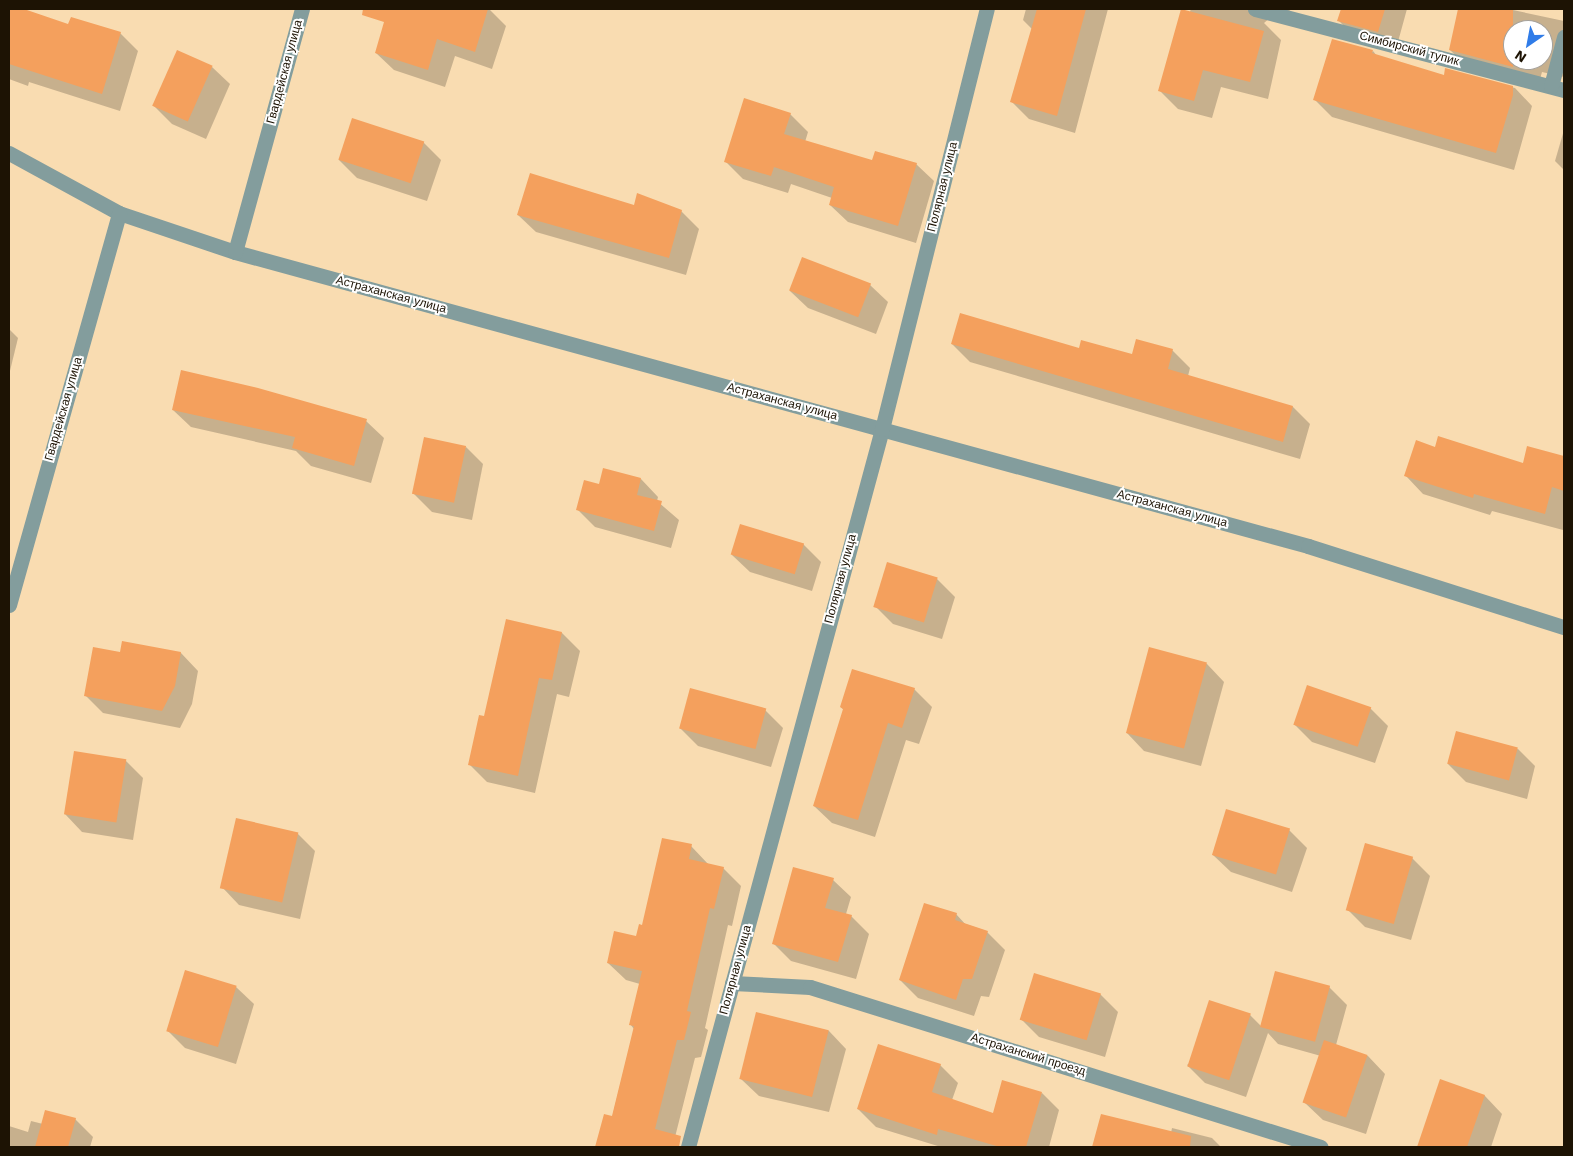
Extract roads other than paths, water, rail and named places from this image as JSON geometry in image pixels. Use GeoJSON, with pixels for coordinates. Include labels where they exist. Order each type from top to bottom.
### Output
{"type":"FeatureCollection","features":[{"type":"Feature","properties":{"kind":"street","name":"Гвардейская улица"},"geometry":{"type":"LineString","coordinates":[[235,252],[302,9]]}},
{"type":"Feature","properties":{"kind":"street","name":"Полярная улица"},"geometry":{"type":"LineString","coordinates":[[688,1147],[882,429],[987,9]]}},
{"type":"Feature","properties":{"kind":"street","name":"Симбирский тупик"},"geometry":{"type":"LineString","coordinates":[[1254,9],[1558,88]]}},
{"type":"Feature","properties":{"kind":"street"},"geometry":{"type":"LineString","coordinates":[[1558,88],[1564,37]]}},
{"type":"Feature","properties":{"kind":"street","name":"Астраханская улица"},"geometry":{"type":"LineString","coordinates":[[9,153],[119,213],[235,252],[1308,546],[1564,627]]}},
{"type":"Feature","properties":{"kind":"street","name":"Гвардейская улица"},"geometry":{"type":"LineString","coordinates":[[9,605],[119,213]]}},
{"type":"Feature","properties":{"kind":"street","name":"Астраханский проезд"},"geometry":{"type":"LineString","coordinates":[[732,983],[810,986],[1321,1147]]}}]}
